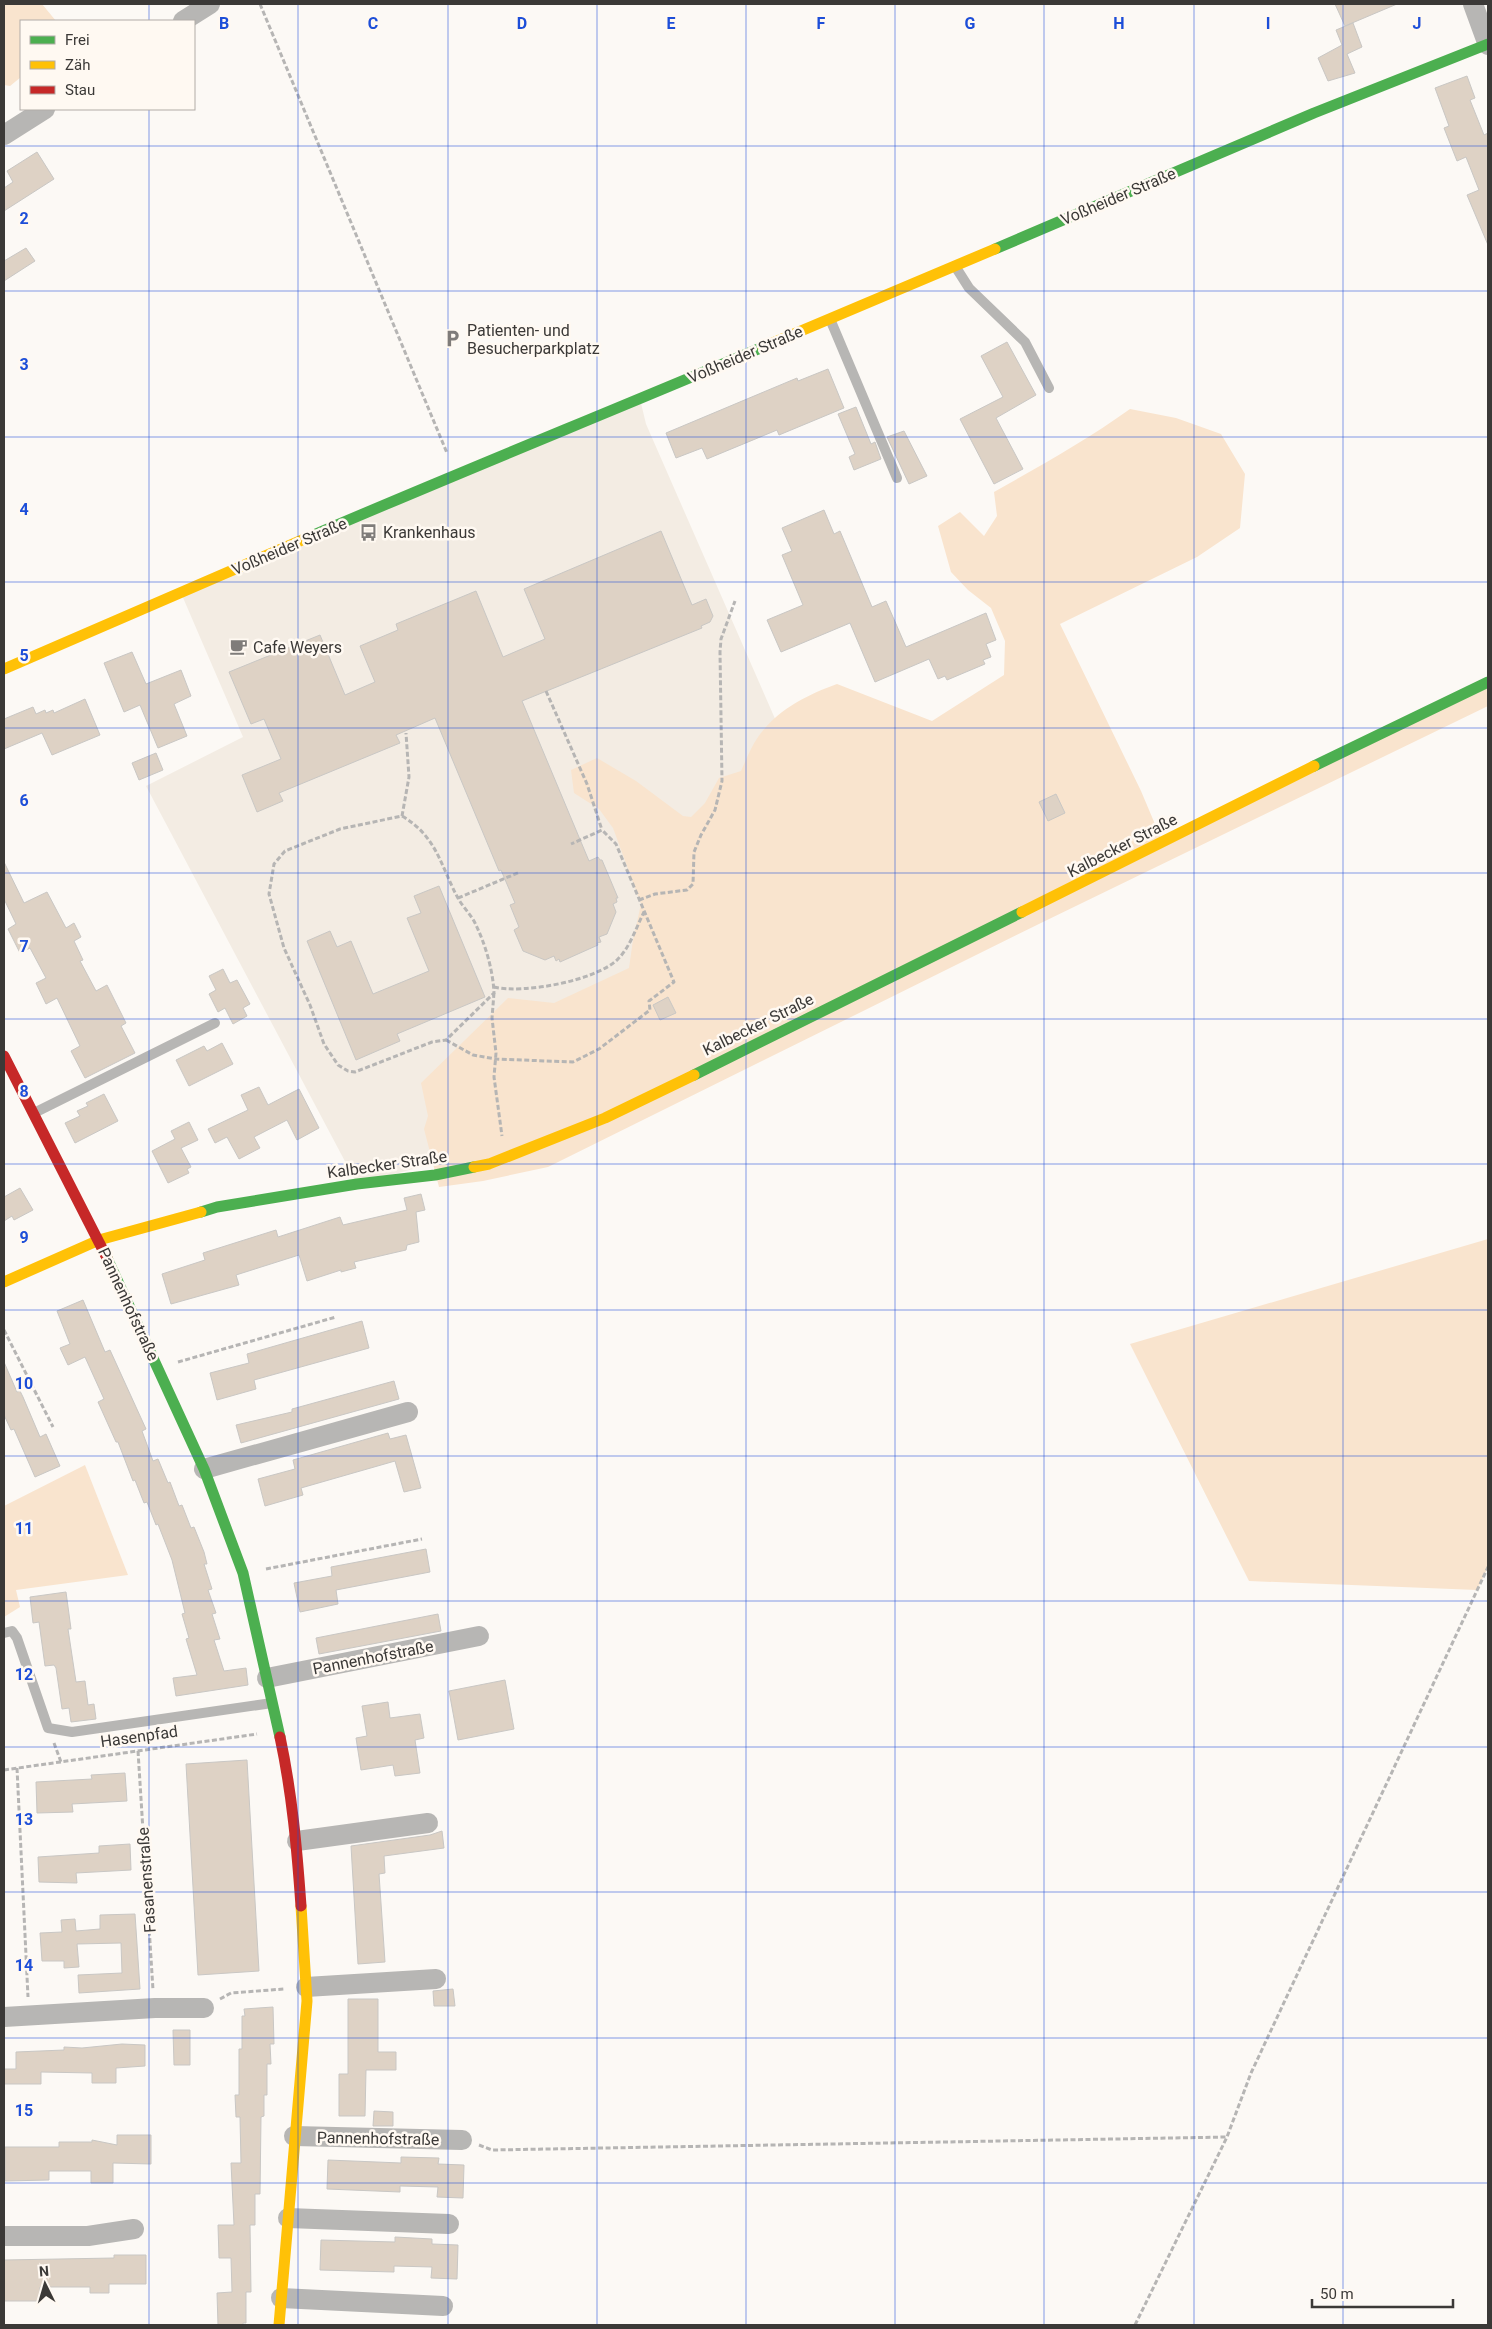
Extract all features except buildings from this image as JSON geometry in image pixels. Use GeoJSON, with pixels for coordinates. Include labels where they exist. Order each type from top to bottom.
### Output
{"type":"FeatureCollection","features":[{"type":"Feature","properties":{"kind":"street"},"geometry":{"type":"LineString","coordinates":[[185,20],[210,4]]}},
{"type":"Feature","properties":{"kind":"street","name":"Voßheider Straße"},"geometry":{"type":"LineString","coordinates":[[4,669],[456,474],[535,444],[1314,113],[1488,45],[1473,4]]}},
{"type":"Feature","properties":{"kind":"street"},"geometry":{"type":"LineString","coordinates":[[4,135],[43,110]]}},
{"type":"Feature","properties":{"kind":"street","name":"Kalbecker Straße"},"geometry":{"type":"LineString","coordinates":[[4,1282],[99,1240],[217,1207],[294,1193],[435,1175],[505,1159],[605,1118],[668,1088],[1354,746],[1488,682]]}},
{"type":"Feature","properties":{"kind":"street","name":"Pannenhofstraße"},"geometry":{"type":"LineString","coordinates":[[4,1056],[99,1240],[204,1469],[243,1573],[272,1703],[290,1786],[297,1841],[307,2000],[294,2136],[280,2325]]}},
{"type":"Feature","properties":{"kind":"street"},"geometry":{"type":"LineString","coordinates":[[204,1469],[408,1412]]}},
{"type":"Feature","properties":{"kind":"street","name":"Pannenhofstraße"},"geometry":{"type":"LineString","coordinates":[[266,1678],[479,1636]]}},
{"type":"Feature","properties":{"kind":"street"},"geometry":{"type":"LineString","coordinates":[[297,1841],[428,1823]]}},
{"type":"Feature","properties":{"kind":"street"},"geometry":{"type":"LineString","coordinates":[[306,1987],[436,1979]]}},
{"type":"Feature","properties":{"kind":"street"},"geometry":{"type":"LineString","coordinates":[[4,2017],[154,2008],[204,2008]]}},
{"type":"Feature","properties":{"kind":"street","name":"Pannenhofstraße"},"geometry":{"type":"LineString","coordinates":[[294,2136],[462,2140]]}},
{"type":"Feature","properties":{"kind":"street"},"geometry":{"type":"LineString","coordinates":[[288,2218],[449,2224]]}},
{"type":"Feature","properties":{"kind":"street"},"geometry":{"type":"LineString","coordinates":[[4,2236],[88,2236],[134,2229]]}},
{"type":"Feature","properties":{"kind":"street"},"geometry":{"type":"LineString","coordinates":[[281,2298],[443,2306]]}},
{"type":"Feature","properties":{"kind":"lane"},"geometry":{"type":"LineString","coordinates":[[954,266],[969,288],[1025,342],[1049,388]]}},
{"type":"Feature","properties":{"kind":"lane"},"geometry":{"type":"LineString","coordinates":[[830,318],[897,478]]}},
{"type":"Feature","properties":{"kind":"lane"},"geometry":{"type":"LineString","coordinates":[[33,1113],[215,1023]]}},
{"type":"Feature","properties":{"kind":"lane"},"geometry":{"type":"LineString","coordinates":[[4,1633],[12,1631],[17,1638],[48,1728],[72,1732],[272,1703]]}},
{"type":"Feature","properties":{"kind":"path"},"geometry":{"type":"LineString","coordinates":[[260,4],[456,474]]}},
{"type":"Feature","properties":{"kind":"path"},"geometry":{"type":"LineString","coordinates":[[639,900],[655,894],[687,890],[693,884],[694,852],[715,810],[722,781],[720,652],[722,639],[735,601]]}},
{"type":"Feature","properties":{"kind":"path"},"geometry":{"type":"LineString","coordinates":[[446,1040],[473,1055],[496,1060],[573,1062],[598,1049],[650,1010],[649,1001],[674,982],[616,844],[602,830],[586,784],[546,691]]}},
{"type":"Feature","properties":{"kind":"path"},"geometry":{"type":"LineString","coordinates":[[402,816],[409,777],[406,733]]}},
{"type":"Feature","properties":{"kind":"path"},"geometry":{"type":"LineString","coordinates":[[494,993],[446,1040],[432,1042],[355,1072],[348,1072],[338,1065],[324,1044],[310,1005],[284,948],[269,894],[274,864],[285,851],[340,830],[402,816],[416,824],[428,838],[441,859],[458,898],[475,923],[493,974],[494,993],[492,1018],[496,1060],[494,1077],[505,1159]]}},
{"type":"Feature","properties":{"kind":"path"},"geometry":{"type":"LineString","coordinates":[[572,844],[602,830]]}},
{"type":"Feature","properties":{"kind":"path"},"geometry":{"type":"LineString","coordinates":[[458,898],[520,872]]}},
{"type":"Feature","properties":{"kind":"path"},"geometry":{"type":"LineString","coordinates":[[494,987],[504,989],[561,984],[603,969],[617,961],[625,950],[644,912]]}},
{"type":"Feature","properties":{"kind":"path","name":"Pannenhofstraße"},"geometry":{"type":"LineString","coordinates":[[158,1367],[336,1317]]}},
{"type":"Feature","properties":{"kind":"path"},"geometry":{"type":"LineString","coordinates":[[4,1330],[53,1427]]}},
{"type":"Feature","properties":{"kind":"path"},"geometry":{"type":"LineString","coordinates":[[243,1573],[422,1539]]}},
{"type":"Feature","properties":{"kind":"path"},"geometry":{"type":"LineString","coordinates":[[1135,2325],[1227,2137],[1251,2073],[1488,1567]]}},
{"type":"Feature","properties":{"kind":"path","name":"Hasenpfad"},"geometry":{"type":"LineString","coordinates":[[4,1770],[265,1733],[278,1734]]}},
{"type":"Feature","properties":{"kind":"path","name":"Fasanenstraße"},"geometry":{"type":"LineString","coordinates":[[138,1752],[154,2008]]}},
{"type":"Feature","properties":{"kind":"path"},"geometry":{"type":"LineString","coordinates":[[17,1768],[29,2016]]}},
{"type":"Feature","properties":{"kind":"path"},"geometry":{"type":"LineString","coordinates":[[204,2008],[231,1993],[306,1987]]}},
{"type":"Feature","properties":{"kind":"path"},"geometry":{"type":"LineString","coordinates":[[462,2140],[492,2150],[1227,2137]]}},
{"type":"Feature","properties":{"kind":"shaded area"},"geometry":{"type":"Polygon","coordinates":[[[4,4],[42,4],[55,20],[20,20],[20,78],[10,86],[4,85],[4,4]]]}},
{"type":"Feature","properties":{"kind":"shaded area"},"geometry":{"type":"Polygon","coordinates":[[[640,399],[646,424],[889,979],[605,1118],[357,1184],[146,786],[243,737],[181,593],[640,399]]]}},
{"type":"Feature","properties":{"kind":"shaded area"},"geometry":{"type":"Polygon","coordinates":[[[1130,409],[1176,418],[1221,434],[1245,474],[1240,528],[1197,557],[1060,624],[1141,791],[1163,843],[1488,682],[1488,706],[1043,922],[548,1167],[483,1181],[439,1187],[424,1129],[428,1116],[421,1083],[508,998],[554,1003],[629,968],[641,904],[613,828],[599,809],[574,793],[571,770],[597,758],[636,781],[683,816],[691,817],[705,803],[719,778],[741,771],[755,741],[775,718],[794,704],[815,693],[837,684],[932,721],[1004,675],[1005,641],[991,608],[968,590],[951,572],[938,526],[960,512],[984,536],[997,516],[994,492],[1080,442],[1130,409]]]}},
{"type":"Feature","properties":{"kind":"shaded area"},"geometry":{"type":"Polygon","coordinates":[[[1488,1239],[1488,1567],[1477,1590],[1249,1581],[1130,1344],[1488,1239]]]}},
{"type":"Feature","properties":{"kind":"shaded area"},"geometry":{"type":"Polygon","coordinates":[[[85,1465],[128,1575],[16,1590],[20,1607],[4,1617],[4,1506],[85,1465]]]}},
{"type":"Feature","properties":{"kind":"traffic: fast"},"geometry":{"type":"LineString","coordinates":[[995,249],[1314,113],[1488,44]]}},
{"type":"Feature","properties":{"kind":"traffic: fast"},"geometry":{"type":"LineString","coordinates":[[309,537],[763,347]]}},
{"type":"Feature","properties":{"kind":"traffic: fast"},"geometry":{"type":"LineString","coordinates":[[1314,766],[1488,682]]}},
{"type":"Feature","properties":{"kind":"traffic: fast"},"geometry":{"type":"LineString","coordinates":[[694,1075],[1022,912]]}},
{"type":"Feature","properties":{"kind":"traffic: fast"},"geometry":{"type":"LineString","coordinates":[[201,1212],[217,1207],[357,1184],[435,1175],[474,1167]]}},
{"type":"Feature","properties":{"kind":"traffic: fast"},"geometry":{"type":"LineString","coordinates":[[107,1258],[204,1469],[243,1573],[280,1737]]}},
{"type":"Feature","properties":{"kind":"traffic: slow"},"geometry":{"type":"LineString","coordinates":[[763,347],[995,249]]}},
{"type":"Feature","properties":{"kind":"traffic: slow"},"geometry":{"type":"LineString","coordinates":[[4,669],[309,537]]}},
{"type":"Feature","properties":{"kind":"traffic: slow"},"geometry":{"type":"LineString","coordinates":[[1022,912],[1314,766]]}},
{"type":"Feature","properties":{"kind":"traffic: slow"},"geometry":{"type":"LineString","coordinates":[[474,1167],[489,1164],[605,1118],[694,1075]]}},
{"type":"Feature","properties":{"kind":"traffic: slow"},"geometry":{"type":"LineString","coordinates":[[4,1282],[99,1240],[201,1212]]}},
{"type":"Feature","properties":{"kind":"traffic: slow"},"geometry":{"type":"LineString","coordinates":[[279,2325],[307,2001],[301,1906]]}},
{"type":"Feature","properties":{"kind":"traffic: jam"},"geometry":{"type":"LineString","coordinates":[[4,1056],[107,1258]]}},
{"type":"Feature","properties":{"kind":"traffic: jam"},"geometry":{"type":"LineString","coordinates":[[280,1737],[294,1821],[301,1906]]}},
{"type":"Feature","properties":{"kind":"place","name":"Patienten- und Besucherparkplatz"},"geometry":{"type":"Point","coordinates":[453,339]}},
{"type":"Feature","properties":{"kind":"place","name":"Krankenhaus"},"geometry":{"type":"Point","coordinates":[369,532]}},
{"type":"Feature","properties":{"kind":"place","name":"Cafe Weyers"},"geometry":{"type":"Point","coordinates":[239,647]}}]}
